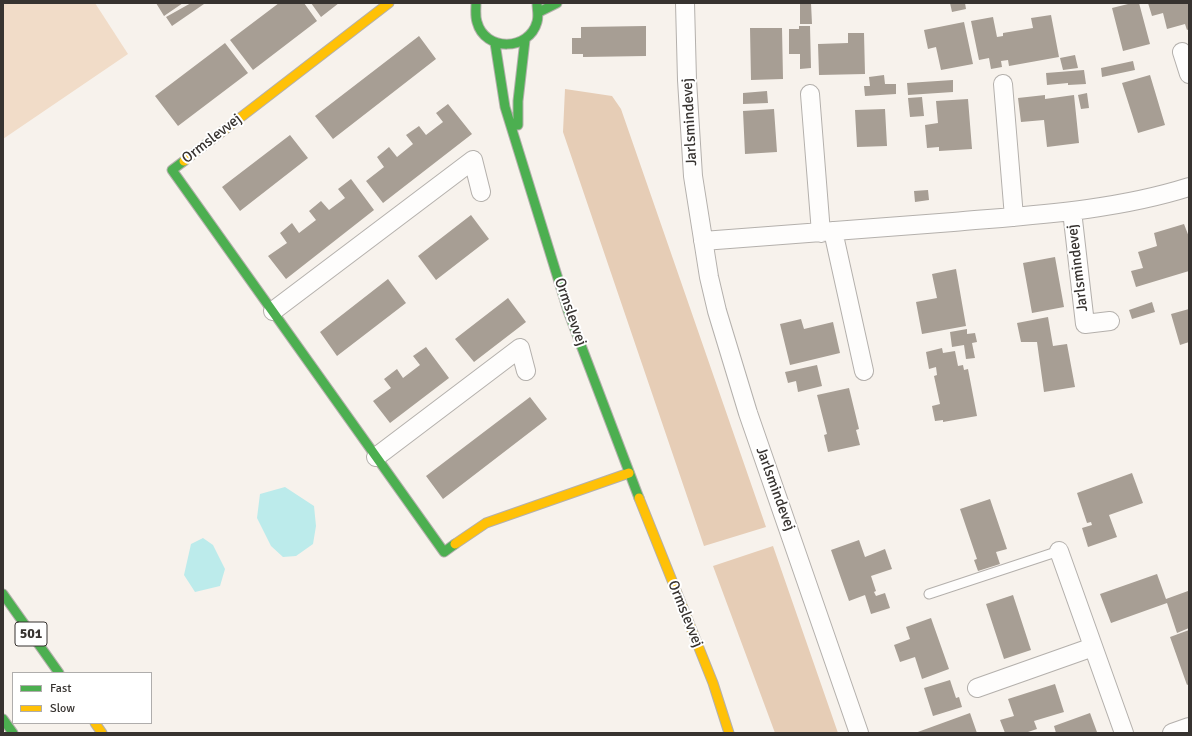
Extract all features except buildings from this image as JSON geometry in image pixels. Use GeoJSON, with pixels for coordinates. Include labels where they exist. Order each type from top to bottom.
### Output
{"type":"FeatureCollection","features":[{"type":"Feature","properties":{"kind":"main road","name":"Ormslevvej"},"geometry":{"type":"LineString","coordinates":[[389,3],[172,170],[444,552],[486,523],[629,473]]}},
{"type":"Feature","properties":{"kind":"main road"},"geometry":{"type":"LineString","coordinates":[[476,3],[474,12],[480,31],[495,43],[505,45],[515,44],[525,40],[535,27],[538,7],[557,3]]}},
{"type":"Feature","properties":{"kind":"main road","name":"Ormslevvej"},"geometry":{"type":"LineString","coordinates":[[519,148],[518,101],[525,40]]}},
{"type":"Feature","properties":{"kind":"main road","name":"Ormslevvej"},"geometry":{"type":"LineString","coordinates":[[495,43],[505,107],[519,148],[568,311],[629,473],[713,683],[729,733]]}},
{"type":"Feature","properties":{"kind":"main road","name":"501"},"geometry":{"type":"LineString","coordinates":[[3,594],[58,672]]}},
{"type":"Feature","properties":{"kind":"main road"},"geometry":{"type":"LineString","coordinates":[[3,720],[13,733]]}},
{"type":"Feature","properties":{"kind":"main road"},"geometry":{"type":"LineString","coordinates":[[96,724],[102,733]]}},
{"type":"Feature","properties":{"kind":"street","name":"Jarlsmindevej"},"geometry":{"type":"LineString","coordinates":[[685,3],[686,80],[693,176],[716,311],[748,413],[859,733]]}},
{"type":"Feature","properties":{"kind":"street"},"geometry":{"type":"LineString","coordinates":[[1182,52],[1189,74]]}},
{"type":"Feature","properties":{"kind":"street"},"geometry":{"type":"LineString","coordinates":[[1003,84],[1014,217]]}},
{"type":"Feature","properties":{"kind":"street"},"geometry":{"type":"LineString","coordinates":[[810,94],[827,232],[864,371]]}},
{"type":"Feature","properties":{"kind":"street"},"geometry":{"type":"LineString","coordinates":[[273,311],[473,160],[481,192]]}},
{"type":"Feature","properties":{"kind":"street","name":"Jarlsmindevej"},"geometry":{"type":"LineString","coordinates":[[703,241],[1014,217],[1072,211],[1121,204],[1189,187]]}},
{"type":"Feature","properties":{"kind":"street","name":"Jarlsmindevej"},"geometry":{"type":"LineString","coordinates":[[1072,211],[1085,324],[1110,321]]}},
{"type":"Feature","properties":{"kind":"street"},"geometry":{"type":"LineString","coordinates":[[376,457],[520,348],[526,371]]}},
{"type":"Feature","properties":{"kind":"street"},"geometry":{"type":"LineString","coordinates":[[1059,551],[1124,733]]}},
{"type":"Feature","properties":{"kind":"street"},"geometry":{"type":"LineString","coordinates":[[977,688],[1093,647]]}},
{"type":"Feature","properties":{"kind":"street"},"geometry":{"type":"LineString","coordinates":[[1172,733],[1189,727]]}},
{"type":"Feature","properties":{"kind":"lane"},"geometry":{"type":"LineString","coordinates":[[929,594],[1059,551]]}},
{"type":"Feature","properties":{"kind":"shaded area"},"geometry":{"type":"Polygon","coordinates":[[[3,3],[95,3],[128,54],[3,139],[3,3]]]}},
{"type":"Feature","properties":{"kind":"shaded area"},"geometry":{"type":"Polygon","coordinates":[[[565,89],[612,96],[621,109],[766,527],[704,546],[563,132],[565,89]]]}},
{"type":"Feature","properties":{"kind":"shaded area"},"geometry":{"type":"Polygon","coordinates":[[[773,546],[838,733],[775,733],[713,566],[773,546]]]}},
{"type":"Feature","properties":{"kind":"water"},"geometry":{"type":"Polygon","coordinates":[[[285,487],[314,506],[316,526],[313,544],[296,556],[283,557],[271,546],[257,518],[260,494],[285,487]]]}},
{"type":"Feature","properties":{"kind":"water"},"geometry":{"type":"Polygon","coordinates":[[[203,538],[213,545],[225,569],[220,586],[195,592],[184,575],[191,544],[203,538]]]}},
{"type":"Feature","properties":{"kind":"traffic: fast"},"geometry":{"type":"LineString","coordinates":[[476,3],[476,20],[482,32],[489,39],[497,43],[507,44],[517,43],[532,32],[538,20],[537,3]]}},
{"type":"Feature","properties":{"kind":"traffic: fast"},"geometry":{"type":"LineString","coordinates":[[539,12],[557,3]]}},
{"type":"Feature","properties":{"kind":"traffic: fast"},"geometry":{"type":"LineString","coordinates":[[518,125],[518,101],[525,40]]}},
{"type":"Feature","properties":{"kind":"traffic: fast"},"geometry":{"type":"LineString","coordinates":[[495,43],[505,107],[568,311],[639,498]]}},
{"type":"Feature","properties":{"kind":"traffic: fast"},"geometry":{"type":"LineString","coordinates":[[184,161],[172,170],[444,552],[455,544]]}},
{"type":"Feature","properties":{"kind":"traffic: fast"},"geometry":{"type":"LineString","coordinates":[[3,594],[58,672]]}},
{"type":"Feature","properties":{"kind":"traffic: fast"},"geometry":{"type":"LineString","coordinates":[[3,719],[13,733]]}},
{"type":"Feature","properties":{"kind":"traffic: slow"},"geometry":{"type":"LineString","coordinates":[[184,161],[389,3]]}},
{"type":"Feature","properties":{"kind":"traffic: slow"},"geometry":{"type":"LineString","coordinates":[[455,544],[486,523],[629,473]]}},
{"type":"Feature","properties":{"kind":"traffic: slow"},"geometry":{"type":"LineString","coordinates":[[639,498],[713,683],[729,733]]}},
{"type":"Feature","properties":{"kind":"traffic: slow"},"geometry":{"type":"LineString","coordinates":[[96,724],[102,733]]}}]}
